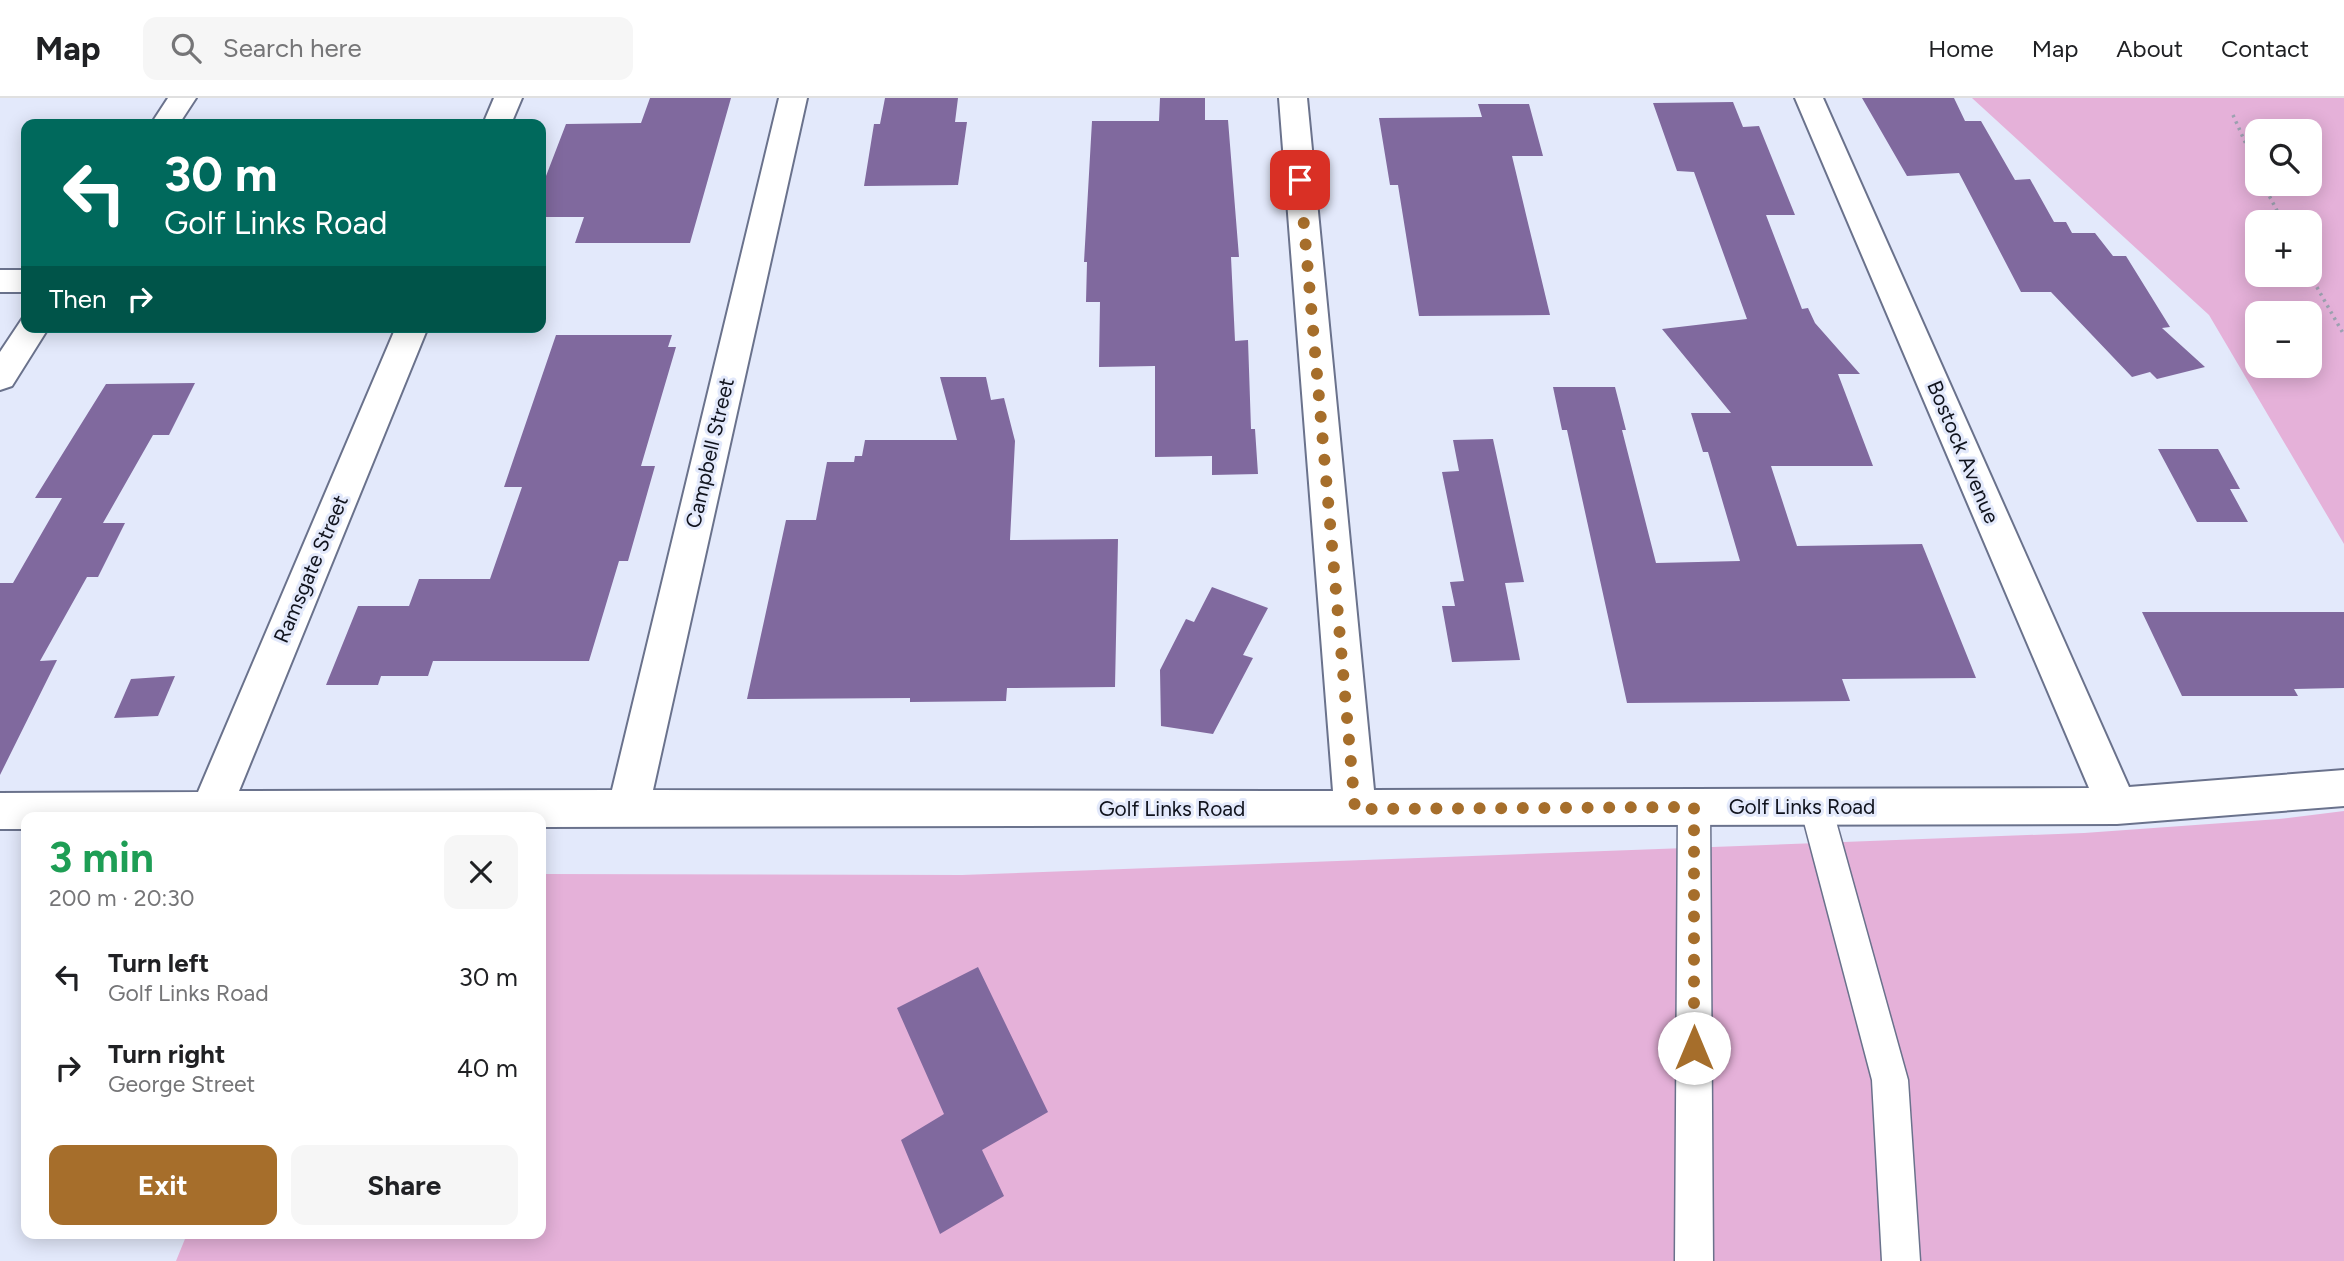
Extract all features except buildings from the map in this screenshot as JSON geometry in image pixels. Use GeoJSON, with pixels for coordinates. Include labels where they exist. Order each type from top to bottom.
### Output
{"type":"FeatureCollection","features":[{"type":"Feature","properties":{"kind":"street"},"geometry":{"type":"LineString","coordinates":[[168,119],[183,98]]}},
{"type":"Feature","properties":{"kind":"street"},"geometry":{"type":"LineString","coordinates":[[499,119],[508,98]]}},
{"type":"Feature","properties":{"kind":"street","name":"Campbell Street"},"geometry":{"type":"LineString","coordinates":[[628,808],[793,98]]}},
{"type":"Feature","properties":{"kind":"street"},"geometry":{"type":"LineString","coordinates":[[1293,98],[1355,809]]}},
{"type":"Feature","properties":{"kind":"street","name":"Bostock Avenue"},"geometry":{"type":"LineString","coordinates":[[1809,98],[2117,806]]}},
{"type":"Feature","properties":{"kind":"street"},"geometry":{"type":"LineString","coordinates":[[0,281],[21,281]]}},
{"type":"Feature","properties":{"kind":"street"},"geometry":{"type":"LineString","coordinates":[[0,378],[29,333]]}},
{"type":"Feature","properties":{"kind":"street","name":"Ramsgate Street"},"geometry":{"type":"LineString","coordinates":[[211,810],[410,333]]}},
{"type":"Feature","properties":{"kind":"street","name":"Golf Links Road"},"geometry":{"type":"LineString","coordinates":[[0,811],[2117,806],[2344,788]]}},
{"type":"Feature","properties":{"kind":"lane"},"geometry":{"type":"LineString","coordinates":[[1694,807],[1694,1261]]}},
{"type":"Feature","properties":{"kind":"lane"},"geometry":{"type":"LineString","coordinates":[[1816,807],[1890,1080],[1901,1261]]}},
{"type":"Feature","properties":{"kind":"path"},"geometry":{"type":"LineString","coordinates":[[2233,115],[2245,142]]}},
{"type":"Feature","properties":{"kind":"path"},"geometry":{"type":"LineString","coordinates":[[2317,287],[2344,335]]}},
{"type":"Feature","properties":{"kind":"shaded area"},"geometry":{"type":"Polygon","coordinates":[[[1972,98],[2344,98],[2344,544],[2246,378],[2322,378],[2322,301],[2245,301],[2245,376],[2209,315],[1972,98]]]}},
{"type":"Feature","properties":{"kind":"shaded area"},"geometry":{"type":"Polygon","coordinates":[[[2344,811],[2344,1261],[176,1261],[185,1239],[546,1239],[546,874],[962,875],[2084,833],[2279,819],[2344,811]]]}},
{"type":"Feature","properties":{"kind":"route"},"geometry":{"type":"LineString","coordinates":[[1300,180],[1355,809],[1694,807],[1694,1048]]}}]}
